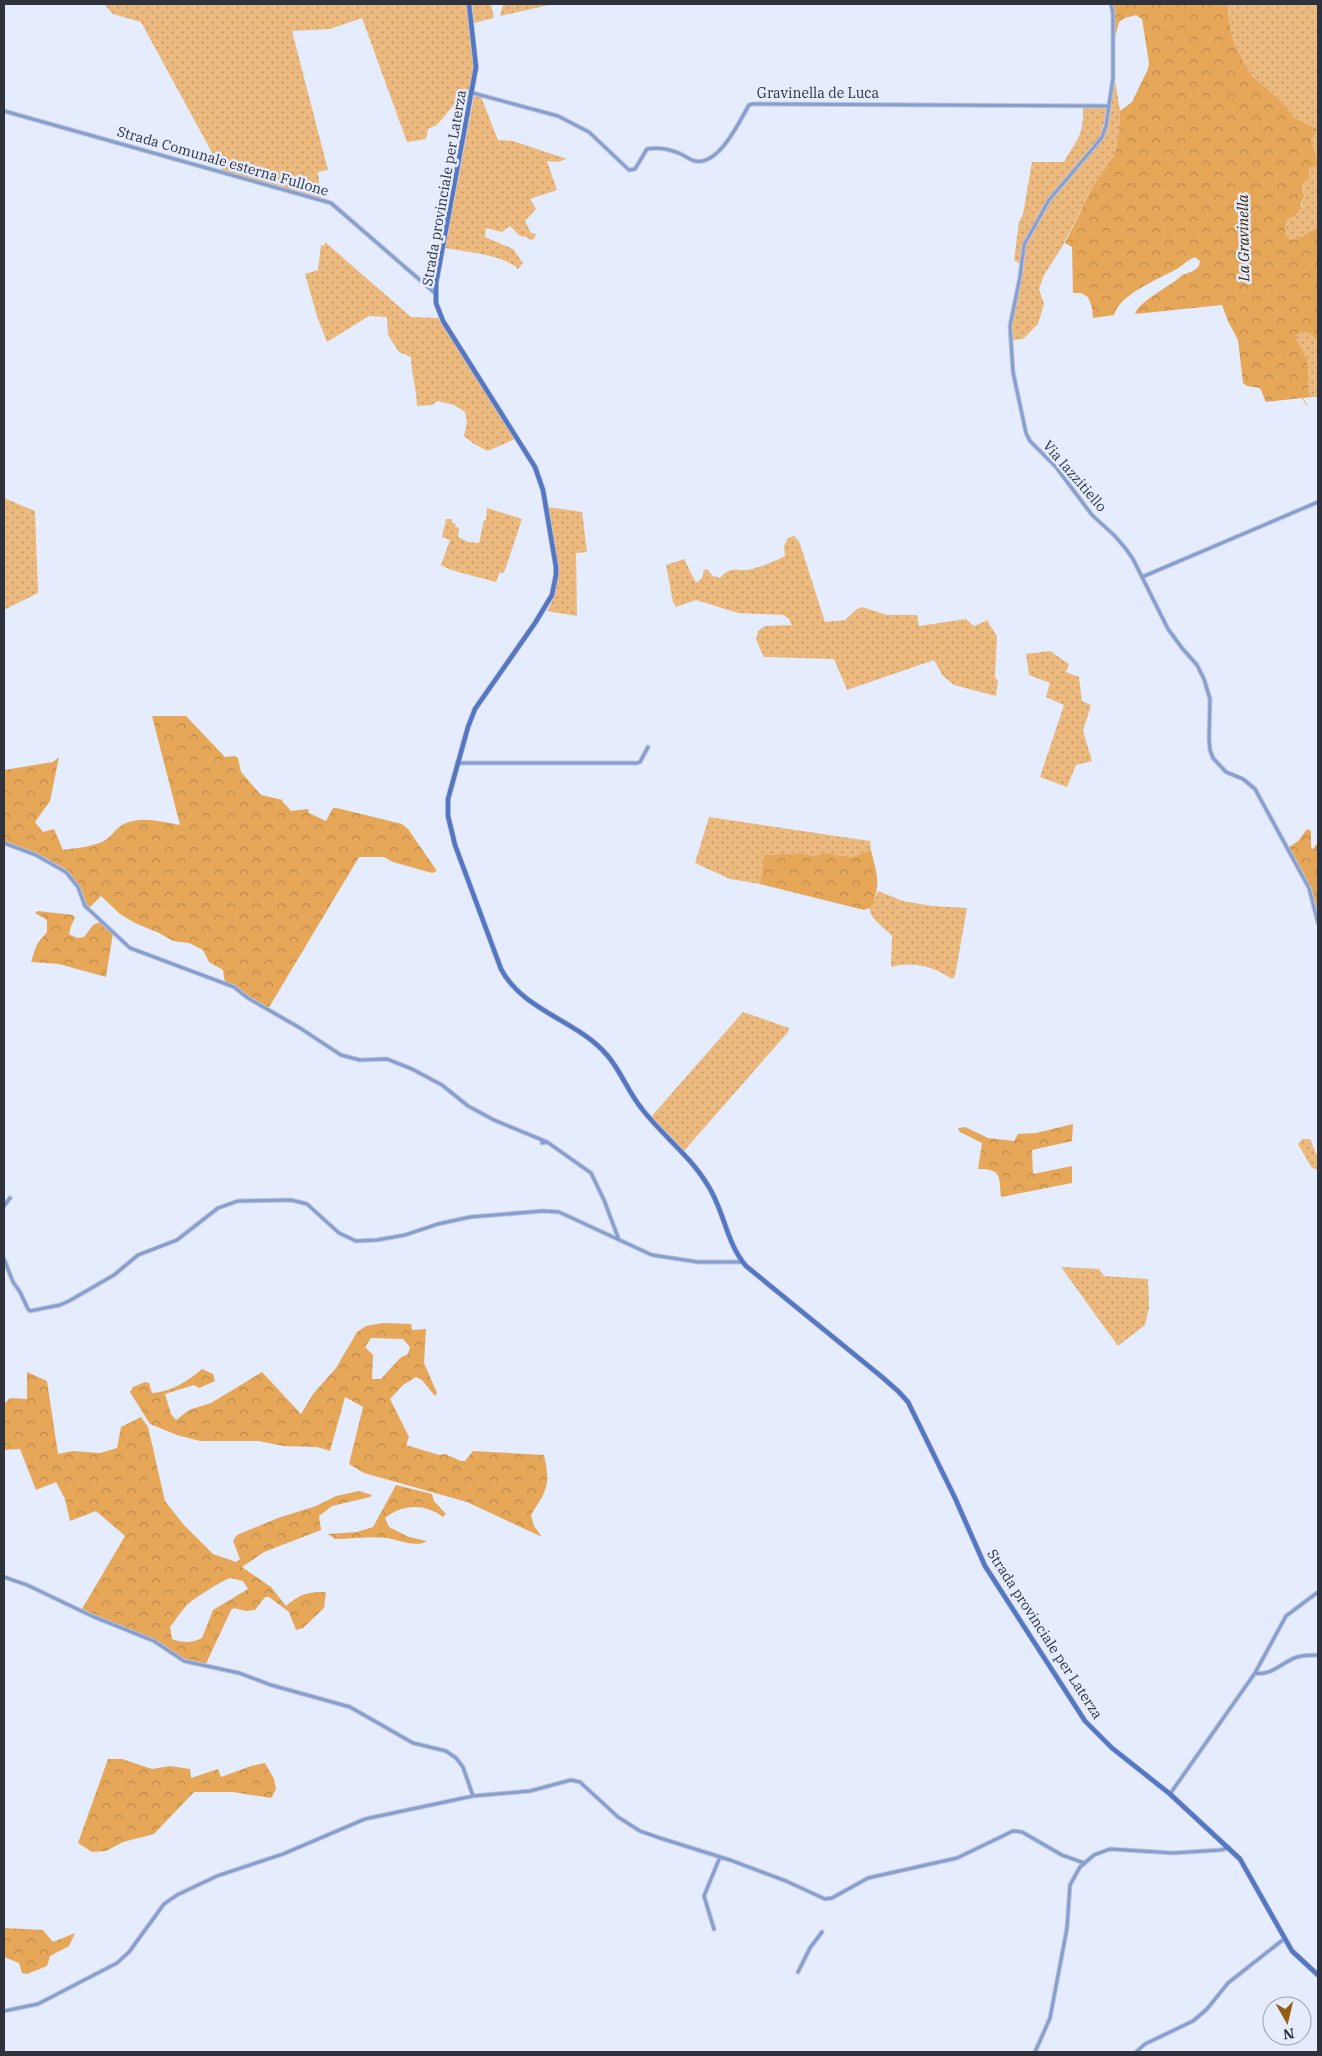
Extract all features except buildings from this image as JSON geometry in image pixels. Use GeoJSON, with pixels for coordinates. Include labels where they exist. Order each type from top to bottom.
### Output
{"type":"FeatureCollection","features":[{"type":"Feature","properties":{"kind":"main road","name":"Strada provinciale per Laterza"},"geometry":{"type":"LineString","coordinates":[[469,4],[476,67],[436,283],[438,311],[535,467],[543,490],[556,567],[552,595],[535,623],[475,709],[457,763],[448,799],[450,829],[501,969],[506,979],[526,998],[589,1038],[611,1060],[640,1108],[690,1161],[707,1183],[732,1243],[743,1262],[903,1396],[920,1425],[955,1498],[978,1553],[1085,1721],[1112,1748],[1170,1794],[1244,1864],[1295,1956],[1318,1975]]}},
{"type":"Feature","properties":{"kind":"street","name":"Via Iazzitiello"},"geometry":{"type":"LineString","coordinates":[[1111,4],[1113,13],[1113,78],[1106,126],[1102,137],[1049,200],[1027,238],[1010,326],[1013,372],[1026,433],[1030,441],[1066,479],[1092,515],[1126,549],[1168,629],[1197,665],[1204,678],[1210,700],[1209,739],[1213,758],[1226,772],[1243,779],[1256,789],[1309,888],[1318,923]]}},
{"type":"Feature","properties":{"kind":"street","name":"Gravinella de Luca"},"geometry":{"type":"LineString","coordinates":[[472,93],[558,116],[589,132],[629,170],[636,169],[646,149],[655,147],[676,152],[695,161],[703,161],[725,146],[749,105],[753,104],[1108,106]]}},
{"type":"Feature","properties":{"kind":"street","name":"Strada Comunale esterna Fullone"},"geometry":{"type":"LineString","coordinates":[[4,111],[331,203],[436,294]]}},
{"type":"Feature","properties":{"kind":"street"},"geometry":{"type":"LineString","coordinates":[[1142,577],[1318,502]]}},
{"type":"Feature","properties":{"kind":"street"},"geometry":{"type":"LineString","coordinates":[[457,763],[637,763],[640,762],[648,747]]}},
{"type":"Feature","properties":{"kind":"street"},"geometry":{"type":"LineString","coordinates":[[4,843],[36,855],[66,872],[78,887],[83,903],[130,948],[234,987],[248,998],[300,1028],[341,1055],[360,1060],[387,1059],[412,1069],[442,1085],[468,1106],[494,1120],[547,1142],[591,1173],[602,1194],[619,1241]]}},
{"type":"Feature","properties":{"kind":"street"},"geometry":{"type":"LineString","coordinates":[[542,1143],[547,1142]]}},
{"type":"Feature","properties":{"kind":"street"},"geometry":{"type":"LineString","coordinates":[[4,1206],[10,1198]]}},
{"type":"Feature","properties":{"kind":"street"},"geometry":{"type":"LineString","coordinates":[[4,1259],[13,1282],[30,1310],[56,1306],[69,1301],[114,1275],[138,1255],[180,1238],[218,1208],[244,1200],[291,1200],[307,1204],[339,1233],[356,1241],[377,1240],[405,1235],[438,1224],[470,1217],[543,1210],[559,1212],[641,1251],[664,1258],[715,1263],[743,1262]]}},
{"type":"Feature","properties":{"kind":"street"},"geometry":{"type":"LineString","coordinates":[[4,1577],[154,1641],[184,1661],[239,1673],[271,1685],[350,1707],[413,1744],[442,1749],[456,1758],[463,1768],[473,1796]]}},
{"type":"Feature","properties":{"kind":"street"},"geometry":{"type":"LineString","coordinates":[[1170,1794],[1255,1673],[1286,1616],[1318,1592]]}},
{"type":"Feature","properties":{"kind":"street"},"geometry":{"type":"LineString","coordinates":[[1255,1673],[1259,1674],[1270,1671],[1296,1657],[1318,1655]]}},
{"type":"Feature","properties":{"kind":"street"},"geometry":{"type":"LineString","coordinates":[[4,2011],[38,2004],[117,1963],[128,1952],[164,1904],[177,1895],[209,1880],[283,1854],[365,1819],[473,1796],[530,1791],[560,1782],[575,1781],[584,1784],[618,1817],[640,1830],[786,1880],[826,1899],[832,1898],[868,1878],[957,1858],[1013,1831],[1022,1832],[1062,1855],[1084,1863]]}},
{"type":"Feature","properties":{"kind":"street"},"geometry":{"type":"LineString","coordinates":[[1035,2052],[1050,2018],[1067,1928],[1070,1885],[1076,1870],[1098,1853],[1110,1849],[1173,1853],[1229,1848]]}},
{"type":"Feature","properties":{"kind":"street"},"geometry":{"type":"LineString","coordinates":[[714,1929],[704,1896],[720,1857]]}},
{"type":"Feature","properties":{"kind":"street"},"geometry":{"type":"LineString","coordinates":[[798,1972],[810,1948],[822,1932]]}},
{"type":"Feature","properties":{"kind":"street"},"geometry":{"type":"LineString","coordinates":[[1136,2052],[1146,2044],[1193,2021],[1207,2009],[1228,1983],[1284,1938]]}},
{"type":"Feature","properties":{"kind":"shaded area"},"geometry":{"type":"Polygon","coordinates":[[[104,4],[468,4],[475,65],[468,98],[458,100],[437,125],[428,129],[426,139],[407,142],[362,18],[330,29],[292,31],[328,170],[318,172],[321,199],[222,171],[141,22],[113,14],[104,4]]]}},
{"type":"Feature","properties":{"kind":"shaded area"},"geometry":{"type":"Polygon","coordinates":[[[472,4],[491,4],[494,18],[474,23],[472,4]]]}},
{"type":"Feature","properties":{"kind":"shaded area"},"geometry":{"type":"Polygon","coordinates":[[[503,4],[553,4],[500,16],[503,4]]]}},
{"type":"Feature","properties":{"kind":"shaded area"},"geometry":{"type":"Polygon","coordinates":[[[1227,4],[1318,4],[1317,129],[1295,118],[1278,98],[1252,76],[1236,48],[1231,32],[1227,4]]]}},
{"type":"Feature","properties":{"kind":"shaded area"},"geometry":{"type":"Polygon","coordinates":[[[1115,80],[1120,111],[1115,154],[1092,188],[1062,247],[1044,275],[1039,289],[1044,304],[1038,324],[1023,339],[1012,340],[1011,327],[1020,285],[1025,247],[1049,203],[1104,136],[1115,80]]]}},
{"type":"Feature","properties":{"kind":"shaded area"},"geometry":{"type":"Polygon","coordinates":[[[474,96],[481,97],[498,140],[513,141],[567,159],[558,162],[547,161],[557,190],[530,199],[536,209],[525,221],[531,233],[536,234],[534,239],[530,240],[527,237],[520,236],[510,226],[502,232],[486,228],[485,237],[513,249],[523,263],[518,269],[503,260],[493,257],[445,248],[474,96]]]}},
{"type":"Feature","properties":{"kind":"shaded area"},"geometry":{"type":"Polygon","coordinates":[[[1104,106],[1107,110],[1101,135],[1097,143],[1047,201],[1022,247],[1020,264],[1014,260],[1019,222],[1023,214],[1032,162],[1064,162],[1081,130],[1083,107],[1104,106]]]}},
{"type":"Feature","properties":{"kind":"shaded area"},"geometry":{"type":"Polygon","coordinates":[[[1317,129],[1318,228],[1298,238],[1290,239],[1286,237],[1285,225],[1287,219],[1295,216],[1301,209],[1304,192],[1302,185],[1315,156],[1311,141],[1317,129]]]}},
{"type":"Feature","properties":{"kind":"shaded area"},"geometry":{"type":"Polygon","coordinates":[[[325,242],[411,317],[438,318],[515,439],[488,451],[464,436],[467,422],[465,412],[454,405],[438,401],[432,405],[417,406],[411,357],[399,352],[388,335],[387,317],[369,316],[327,342],[317,316],[305,274],[318,270],[321,245],[324,246],[325,242]]]}},
{"type":"Feature","properties":{"kind":"shaded area"},"geometry":{"type":"Polygon","coordinates":[[[1301,332],[1310,333],[1318,342],[1318,397],[1311,397],[1307,384],[1307,363],[1295,336],[1301,332]]]}},
{"type":"Feature","properties":{"kind":"shaded area"},"geometry":{"type":"Polygon","coordinates":[[[4,498],[35,511],[38,593],[4,610],[4,498]]]}},
{"type":"Feature","properties":{"kind":"shaded area"},"geometry":{"type":"Polygon","coordinates":[[[548,507],[582,512],[587,552],[576,553],[577,616],[547,611],[553,599],[558,573],[556,547],[548,507]]]}},
{"type":"Feature","properties":{"kind":"shaded area"},"geometry":{"type":"Polygon","coordinates":[[[487,508],[522,519],[505,570],[503,573],[500,572],[496,582],[451,570],[441,565],[450,540],[442,537],[446,519],[452,519],[452,523],[456,524],[455,527],[459,528],[458,537],[468,542],[479,543],[484,520],[486,520],[487,508]]]}},
{"type":"Feature","properties":{"kind":"shaded area"},"geometry":{"type":"Polygon","coordinates":[[[794,536],[799,541],[825,622],[845,620],[862,607],[887,615],[917,615],[919,626],[966,619],[974,626],[988,620],[997,637],[995,677],[998,681],[996,696],[954,685],[943,676],[934,660],[847,690],[834,659],[764,657],[756,640],[758,631],[765,626],[792,625],[784,615],[738,613],[696,600],[676,607],[673,602],[666,565],[684,559],[696,583],[702,578],[704,570],[707,569],[713,576],[720,578],[728,571],[752,569],[785,556],[784,546],[788,538],[794,536]]]}},
{"type":"Feature","properties":{"kind":"shaded area"},"geometry":{"type":"Polygon","coordinates":[[[1050,651],[1069,664],[1066,672],[1079,677],[1082,701],[1091,705],[1083,731],[1092,761],[1076,765],[1067,787],[1040,777],[1064,705],[1046,697],[1050,683],[1029,675],[1026,654],[1050,651]]]}},
{"type":"Feature","properties":{"kind":"shaded area"},"geometry":{"type":"Polygon","coordinates":[[[709,817],[870,841],[871,850],[852,857],[823,853],[815,856],[800,853],[764,855],[760,884],[730,879],[695,863],[709,817]]]}},
{"type":"Feature","properties":{"kind":"shaded area"},"geometry":{"type":"Polygon","coordinates":[[[878,891],[903,901],[931,906],[967,908],[955,976],[952,979],[923,966],[899,965],[891,967],[892,936],[877,922],[870,910],[870,906],[878,891]]]}},
{"type":"Feature","properties":{"kind":"shaded area"},"geometry":{"type":"Polygon","coordinates":[[[743,1012],[789,1028],[788,1032],[683,1152],[651,1117],[743,1012]]]}},
{"type":"Feature","properties":{"kind":"shaded area"},"geometry":{"type":"Polygon","coordinates":[[[1302,1139],[1310,1139],[1318,1158],[1318,1170],[1312,1168],[1298,1144],[1302,1139]]]}},
{"type":"Feature","properties":{"kind":"shaded area"},"geometry":{"type":"Polygon","coordinates":[[[1061,1267],[1099,1269],[1104,1276],[1148,1279],[1149,1308],[1145,1325],[1118,1346],[1061,1267]]]}},
{"type":"Feature","properties":{"kind":"green space"},"geometry":{"type":"Polygon","coordinates":[[[1113,4],[1227,4],[1231,32],[1236,48],[1252,76],[1278,98],[1295,118],[1317,129],[1311,141],[1318,162],[1316,166],[1309,168],[1309,177],[1302,185],[1304,196],[1301,209],[1295,216],[1287,219],[1285,225],[1286,237],[1290,239],[1298,238],[1318,228],[1318,342],[1310,333],[1301,332],[1295,336],[1306,358],[1311,397],[1266,402],[1260,388],[1247,386],[1243,383],[1238,340],[1222,305],[1135,314],[1148,299],[1183,275],[1197,268],[1200,261],[1195,257],[1131,294],[1117,308],[1114,315],[1093,318],[1088,297],[1081,293],[1073,293],[1072,247],[1065,243],[1092,188],[1115,154],[1120,111],[1132,102],[1149,63],[1142,19],[1136,15],[1119,22],[1115,37],[1113,4]]]}},
{"type":"Feature","properties":{"kind":"green space"},"geometry":{"type":"Polygon","coordinates":[[[152,716],[186,716],[225,757],[235,756],[238,758],[241,772],[261,795],[283,800],[291,811],[308,809],[309,813],[326,821],[333,808],[337,808],[402,824],[408,829],[437,871],[432,873],[393,862],[384,857],[359,857],[268,1009],[225,983],[223,970],[209,962],[203,950],[189,943],[173,941],[135,923],[120,914],[101,896],[87,910],[75,885],[60,871],[33,855],[4,844],[4,770],[53,762],[59,757],[50,801],[35,822],[43,832],[54,829],[63,850],[102,842],[122,825],[136,820],[151,820],[180,825],[152,716]]]}},
{"type":"Feature","properties":{"kind":"green space"},"geometry":{"type":"Polygon","coordinates":[[[1307,829],[1311,831],[1311,847],[1313,849],[1318,842],[1318,919],[1310,887],[1289,847],[1298,841],[1307,829]]]}},
{"type":"Feature","properties":{"kind":"green space"},"geometry":{"type":"Polygon","coordinates":[[[871,850],[877,886],[870,908],[864,910],[760,884],[764,855],[800,853],[815,856],[823,853],[852,857],[871,850]]]}},
{"type":"Feature","properties":{"kind":"green space"},"geometry":{"type":"Polygon","coordinates":[[[38,911],[73,915],[75,918],[69,934],[77,938],[84,937],[93,925],[100,922],[113,933],[106,977],[59,964],[31,962],[37,944],[47,932],[47,920],[35,913],[38,911]]]}},
{"type":"Feature","properties":{"kind":"green space"},"geometry":{"type":"Polygon","coordinates":[[[1073,1124],[1072,1141],[1032,1150],[1033,1174],[1072,1166],[1072,1183],[1001,1197],[998,1175],[991,1170],[978,1169],[982,1143],[960,1132],[958,1128],[965,1127],[988,1138],[1014,1141],[1018,1134],[1036,1133],[1073,1124]]]}},
{"type":"Feature","properties":{"kind":"green space"},"geometry":{"type":"Polygon","coordinates":[[[383,1323],[411,1324],[412,1330],[426,1329],[424,1363],[437,1393],[435,1396],[422,1380],[416,1377],[403,1385],[390,1399],[409,1437],[406,1445],[439,1455],[445,1454],[461,1461],[465,1461],[473,1451],[544,1455],[547,1474],[546,1487],[531,1515],[534,1526],[542,1537],[467,1502],[364,1473],[349,1464],[363,1407],[345,1397],[330,1451],[317,1447],[283,1446],[259,1441],[200,1441],[177,1435],[150,1424],[130,1392],[133,1387],[145,1382],[149,1383],[152,1393],[166,1391],[185,1382],[202,1369],[213,1374],[215,1381],[199,1388],[194,1385],[165,1394],[171,1414],[176,1420],[189,1410],[211,1403],[262,1372],[301,1414],[313,1394],[336,1368],[357,1332],[366,1326],[383,1323]],[[371,1338],[365,1347],[373,1355],[372,1379],[381,1379],[400,1358],[408,1354],[410,1347],[403,1339],[371,1338]]]}},
{"type":"Feature","properties":{"kind":"green space"},"geometry":{"type":"Polygon","coordinates":[[[27,1372],[47,1381],[58,1454],[73,1451],[100,1453],[117,1448],[121,1427],[141,1417],[148,1427],[165,1501],[183,1524],[213,1554],[236,1562],[240,1559],[233,1541],[237,1535],[278,1518],[316,1506],[336,1496],[359,1491],[372,1495],[332,1506],[319,1516],[321,1530],[264,1552],[242,1567],[271,1587],[286,1606],[304,1595],[314,1592],[326,1592],[324,1608],[303,1628],[296,1630],[289,1612],[269,1597],[265,1597],[255,1610],[246,1611],[234,1608],[231,1610],[205,1666],[181,1659],[165,1646],[82,1609],[125,1536],[96,1511],[70,1521],[65,1499],[56,1482],[36,1490],[20,1449],[4,1450],[4,1404],[10,1398],[27,1399],[27,1372]],[[230,1578],[190,1602],[170,1627],[172,1639],[187,1642],[202,1638],[213,1610],[248,1589],[243,1581],[230,1578]]]}},
{"type":"Feature","properties":{"kind":"green space"},"geometry":{"type":"Polygon","coordinates":[[[396,1485],[432,1494],[434,1501],[446,1514],[443,1517],[429,1509],[414,1507],[399,1510],[385,1518],[389,1527],[409,1537],[427,1541],[413,1544],[381,1537],[335,1539],[328,1534],[357,1532],[373,1527],[396,1485]]]}},
{"type":"Feature","properties":{"kind":"green space"},"geometry":{"type":"Polygon","coordinates":[[[108,1759],[122,1759],[152,1769],[170,1766],[190,1769],[191,1778],[218,1769],[221,1777],[265,1763],[274,1779],[276,1789],[271,1798],[233,1792],[194,1792],[154,1834],[123,1842],[106,1851],[92,1852],[78,1843],[108,1759]]]}},
{"type":"Feature","properties":{"kind":"green space"},"geometry":{"type":"Polygon","coordinates":[[[4,1928],[43,1930],[53,1942],[75,1933],[69,1946],[50,1956],[47,1966],[27,1974],[22,1973],[19,1963],[4,1957],[4,1928]]]}},
{"type":"Feature","properties":{"kind":"waterway","name":"La Gravinella"},"geometry":{"type":"LineString","coordinates":[[1185,4],[1185,32],[1223,82],[1233,101],[1259,121],[1265,136],[1251,151],[1248,158],[1247,174],[1251,183],[1255,220],[1250,238],[1254,292],[1260,311],[1277,335],[1292,383],[1307,405]]}},
{"type":"Feature","properties":{"kind":"waterway"},"geometry":{"type":"LineString","coordinates":[[1076,244],[1084,226],[1095,212],[1130,186],[1157,169],[1173,162],[1187,125],[1196,85],[1203,70],[1209,64]]}},
{"type":"Feature","properties":{"kind":"waterway"},"geometry":{"type":"LineString","coordinates":[[1253,255],[1301,260],[1318,282]]}}]}
